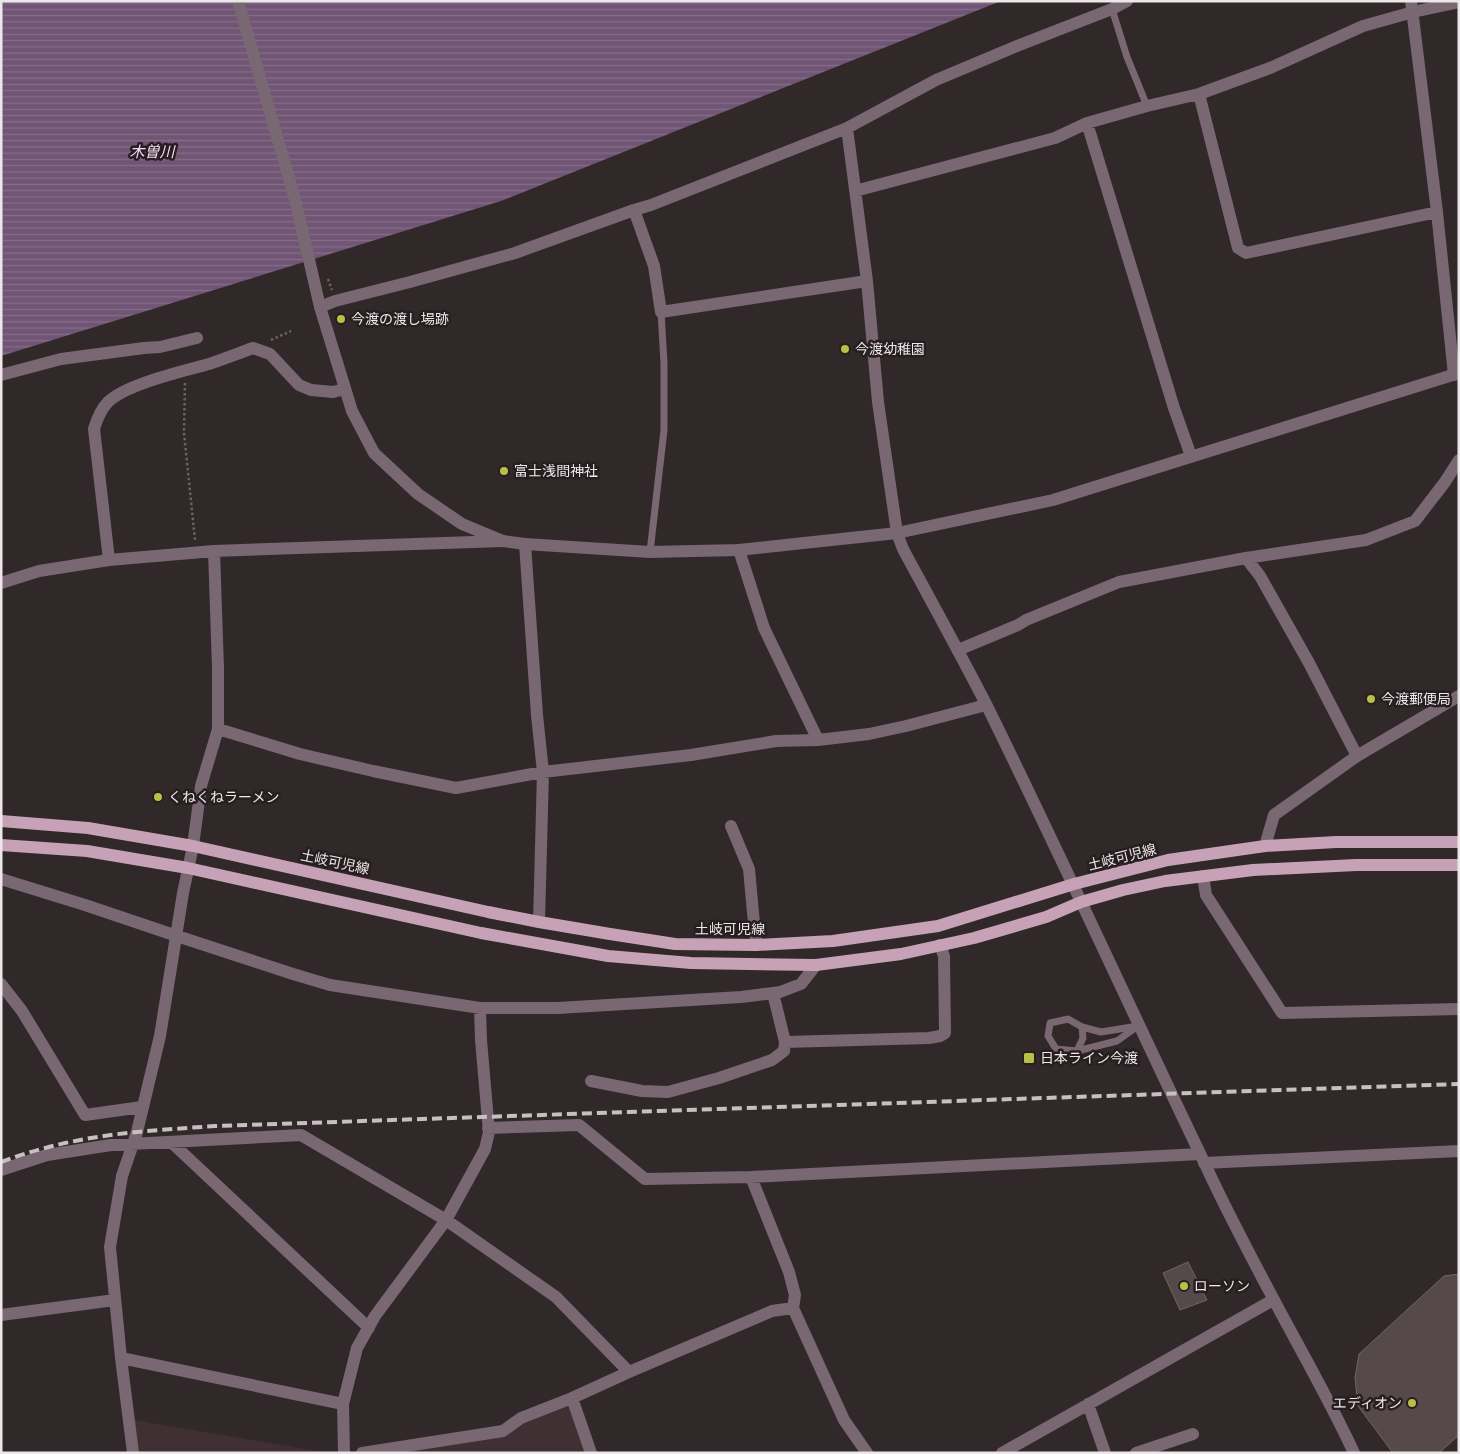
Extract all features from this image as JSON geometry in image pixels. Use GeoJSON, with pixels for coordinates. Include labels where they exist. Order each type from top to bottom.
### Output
{"type":"FeatureCollection","features":[{"type":"Feature","properties":{"kind":"main road","name":"土岐可児線"},"geometry":{"type":"LineString","coordinates":[[1,821],[88,828],[193,846],[539,922],[675,944],[756,945],[833,941],[938,926],[1074,884],[1168,860],[1265,846],[1336,842],[1459,842]]}},
{"type":"Feature","properties":{"kind":"main road"},"geometry":{"type":"LineString","coordinates":[[1,844],[87,851],[188,868],[481,933],[608,956],[691,963],[816,965],[901,954],[974,938],[1046,917],[1081,902],[1165,881],[1253,870],[1337,866],[1459,865]]}},
{"type":"Feature","properties":{"kind":"street"},"geometry":{"type":"LineString","coordinates":[[238,1],[295,199],[320,307],[352,411],[374,453],[418,494],[462,524],[503,541]]}},
{"type":"Feature","properties":{"kind":"street"},"geometry":{"type":"LineString","coordinates":[[320,307],[335,301],[515,253],[634,210],[651,206],[846,128],[936,80],[1112,9],[1127,1]]}},
{"type":"Feature","properties":{"kind":"street"},"geometry":{"type":"LineString","coordinates":[[855,191],[1055,138],[1087,123],[1199,94],[1270,68],[1363,26],[1412,7],[1459,2]]}},
{"type":"Feature","properties":{"kind":"street"},"geometry":{"type":"LineString","coordinates":[[1,583],[39,571],[109,560],[214,551],[503,541],[650,552],[739,550],[897,533],[1053,500],[1456,374],[1412,7]]}},
{"type":"Feature","properties":{"kind":"street"},"geometry":{"type":"LineString","coordinates":[[1199,94],[1238,248],[1246,253],[1437,212]]}},
{"type":"Feature","properties":{"kind":"street"},"geometry":{"type":"LineString","coordinates":[[1087,123],[1174,408],[1191,456]]}},
{"type":"Feature","properties":{"kind":"street"},"geometry":{"type":"LineString","coordinates":[[846,128],[867,281],[878,402],[897,533],[903,549],[986,705],[1074,884],[1138,1026],[1202,1158],[1274,1300],[1334,1410],[1354,1453]]}},
{"type":"Feature","properties":{"kind":"street"},"geometry":{"type":"LineString","coordinates":[[634,210],[654,266],[661,312],[867,281]]}},
{"type":"Feature","properties":{"kind":"street"},"geometry":{"type":"LineString","coordinates":[[1,375],[61,358],[160,347],[197,338]]}},
{"type":"Feature","properties":{"kind":"street"},"geometry":{"type":"LineString","coordinates":[[109,560],[94,429],[98,416],[108,402],[126,390],[253,348],[270,354],[299,385],[311,390],[333,392],[345,389]]}},
{"type":"Feature","properties":{"kind":"street"},"geometry":{"type":"LineString","coordinates":[[958,650],[1119,582],[1246,558],[1366,540],[1415,521],[1445,482],[1459,460]]}},
{"type":"Feature","properties":{"kind":"street"},"geometry":{"type":"LineString","coordinates":[[525,544],[543,772],[539,922]]}},
{"type":"Feature","properties":{"kind":"street"},"geometry":{"type":"LineString","coordinates":[[739,550],[764,628],[818,740]]}},
{"type":"Feature","properties":{"kind":"street"},"geometry":{"type":"LineString","coordinates":[[133,1453],[110,1247],[122,1176],[137,1132],[160,1036],[193,846],[201,786],[218,729],[214,551]]}},
{"type":"Feature","properties":{"kind":"street"},"geometry":{"type":"LineString","coordinates":[[1246,558],[1265,585],[1309,663],[1357,756]]}},
{"type":"Feature","properties":{"kind":"street"},"geometry":{"type":"LineString","coordinates":[[1265,846],[1274,815],[1357,756],[1459,696]]}},
{"type":"Feature","properties":{"kind":"street"},"geometry":{"type":"LineString","coordinates":[[218,729],[300,754],[456,788],[543,772],[691,755],[776,741],[818,740],[869,734],[986,705]]}},
{"type":"Feature","properties":{"kind":"street"},"geometry":{"type":"LineString","coordinates":[[731,826],[749,869],[756,945]]}},
{"type":"Feature","properties":{"kind":"street"},"geometry":{"type":"LineString","coordinates":[[1204,876],[1206,895],[1282,1013],[1459,1009]]}},
{"type":"Feature","properties":{"kind":"street"},"geometry":{"type":"LineString","coordinates":[[1,879],[330,985],[480,1008],[558,1008],[741,997],[773,993],[801,984],[816,965]]}},
{"type":"Feature","properties":{"kind":"street"},"geometry":{"type":"LineString","coordinates":[[785,1042],[929,1038],[945,1033],[944,956],[940,945]]}},
{"type":"Feature","properties":{"kind":"street"},"geometry":{"type":"LineString","coordinates":[[1,984],[22,1011],[86,1115],[142,1107]]}},
{"type":"Feature","properties":{"kind":"street"},"geometry":{"type":"LineString","coordinates":[[591,1081],[642,1091],[668,1092],[719,1078],[772,1060],[784,1051],[785,1042],[773,993]]}},
{"type":"Feature","properties":{"kind":"street"},"geometry":{"type":"LineString","coordinates":[[344,1453],[343,1404],[357,1348],[375,1316],[446,1220],[485,1149],[489,1132],[480,1008]]}},
{"type":"Feature","properties":{"kind":"street"},"geometry":{"type":"LineString","coordinates":[[488,1128],[579,1125],[645,1179],[751,1177],[1202,1158],[1459,1151]]}},
{"type":"Feature","properties":{"kind":"street"},"geometry":{"type":"LineString","coordinates":[[1,1170],[47,1156],[111,1145],[301,1135],[446,1220],[556,1297],[629,1372]]}},
{"type":"Feature","properties":{"kind":"street"},"geometry":{"type":"LineString","coordinates":[[171,1142],[368,1328]]}},
{"type":"Feature","properties":{"kind":"street"},"geometry":{"type":"LineString","coordinates":[[751,1177],[789,1272],[794,1295],[793,1308],[844,1420],[867,1453]]}},
{"type":"Feature","properties":{"kind":"street"},"geometry":{"type":"LineString","coordinates":[[1,1315],[116,1300]]}},
{"type":"Feature","properties":{"kind":"street"},"geometry":{"type":"LineString","coordinates":[[1002,1453],[1274,1300]]}},
{"type":"Feature","properties":{"kind":"street"},"geometry":{"type":"LineString","coordinates":[[362,1453],[503,1430],[521,1418],[572,1398],[772,1311],[793,1308]]}},
{"type":"Feature","properties":{"kind":"street"},"geometry":{"type":"LineString","coordinates":[[121,1358],[343,1404]]}},
{"type":"Feature","properties":{"kind":"street"},"geometry":{"type":"LineString","coordinates":[[572,1398],[591,1453]]}},
{"type":"Feature","properties":{"kind":"street"},"geometry":{"type":"LineString","coordinates":[[1088,1404],[1105,1453]]}},
{"type":"Feature","properties":{"kind":"street"},"geometry":{"type":"LineString","coordinates":[[1136,1453],[1193,1434]]}},
{"type":"Feature","properties":{"kind":"lane"},"geometry":{"type":"LineString","coordinates":[[1112,9],[1127,57],[1147,106]]}},
{"type":"Feature","properties":{"kind":"lane"},"geometry":{"type":"LineString","coordinates":[[650,552],[664,430],[664,363],[661,312]]}},
{"type":"Feature","properties":{"kind":"lane"},"geometry":{"type":"LineString","coordinates":[[1068,1019],[1082,1027],[1101,1032],[1138,1026],[1117,1041],[1077,1050],[1056,1049],[1048,1036],[1050,1023],[1068,1019]]}},
{"type":"Feature","properties":{"kind":"lane"},"geometry":{"type":"LineString","coordinates":[[1077,1050],[1083,1038],[1082,1027]]}},
{"type":"Feature","properties":{"kind":"path"},"geometry":{"type":"LineString","coordinates":[[186,370],[184,433],[196,553]]}},
{"type":"Feature","properties":{"kind":"shaded area"},"geometry":{"type":"Polygon","coordinates":[[[572,1398],[591,1453],[362,1453],[503,1431],[572,1398]]]}},
{"type":"Feature","properties":{"kind":"shaded area"},"geometry":{"type":"Polygon","coordinates":[[[134,1420],[328,1453],[138,1453],[134,1420]]]}},
{"type":"Feature","properties":{"kind":"water","name":"木曽川"},"geometry":{"type":"Polygon","coordinates":[[[1,1],[1001,1],[501,201],[1,356],[1,1]]]}},
{"type":"Feature","properties":{"kind":"building","name":"ローソン"},"geometry":{"type":"Polygon","coordinates":[[[1188,1262],[1207,1300],[1180,1310],[1163,1273],[1188,1262]]]}},
{"type":"Feature","properties":{"kind":"building"},"geometry":{"type":"Polygon","coordinates":[[[1459,1274],[1459,1435],[1439,1453],[1393,1453],[1358,1406],[1355,1378],[1359,1354],[1444,1276],[1459,1274]]]}},
{"type":"Feature","properties":{"kind":"railway"},"geometry":{"type":"LineString","coordinates":[[1,1162],[68,1142],[91,1138],[137,1132],[215,1126],[1459,1084]]}},
{"type":"Feature","properties":{"kind":"place","name":"今渡の渡し場跡"},"geometry":{"type":"Point","coordinates":[341,319]}},
{"type":"Feature","properties":{"kind":"place","name":"今渡幼稚園"},"geometry":{"type":"Point","coordinates":[845,349]}},
{"type":"Feature","properties":{"kind":"place","name":"富士浅間神社"},"geometry":{"type":"Point","coordinates":[504,471]}},
{"type":"Feature","properties":{"kind":"place","name":"今渡郵便局"},"geometry":{"type":"Point","coordinates":[1371,699]}},
{"type":"Feature","properties":{"kind":"place","name":"くねくねラーメン"},"geometry":{"type":"Point","coordinates":[158,797]}},
{"type":"Feature","properties":{"kind":"place","name":"日本ライン今渡"},"geometry":{"type":"Point","coordinates":[1029,1058]}},
{"type":"Feature","properties":{"kind":"place","name":"ローソン"},"geometry":{"type":"Point","coordinates":[1184,1286]}},
{"type":"Feature","properties":{"kind":"place","name":"エディオン"},"geometry":{"type":"Point","coordinates":[1412,1403]}}]}
